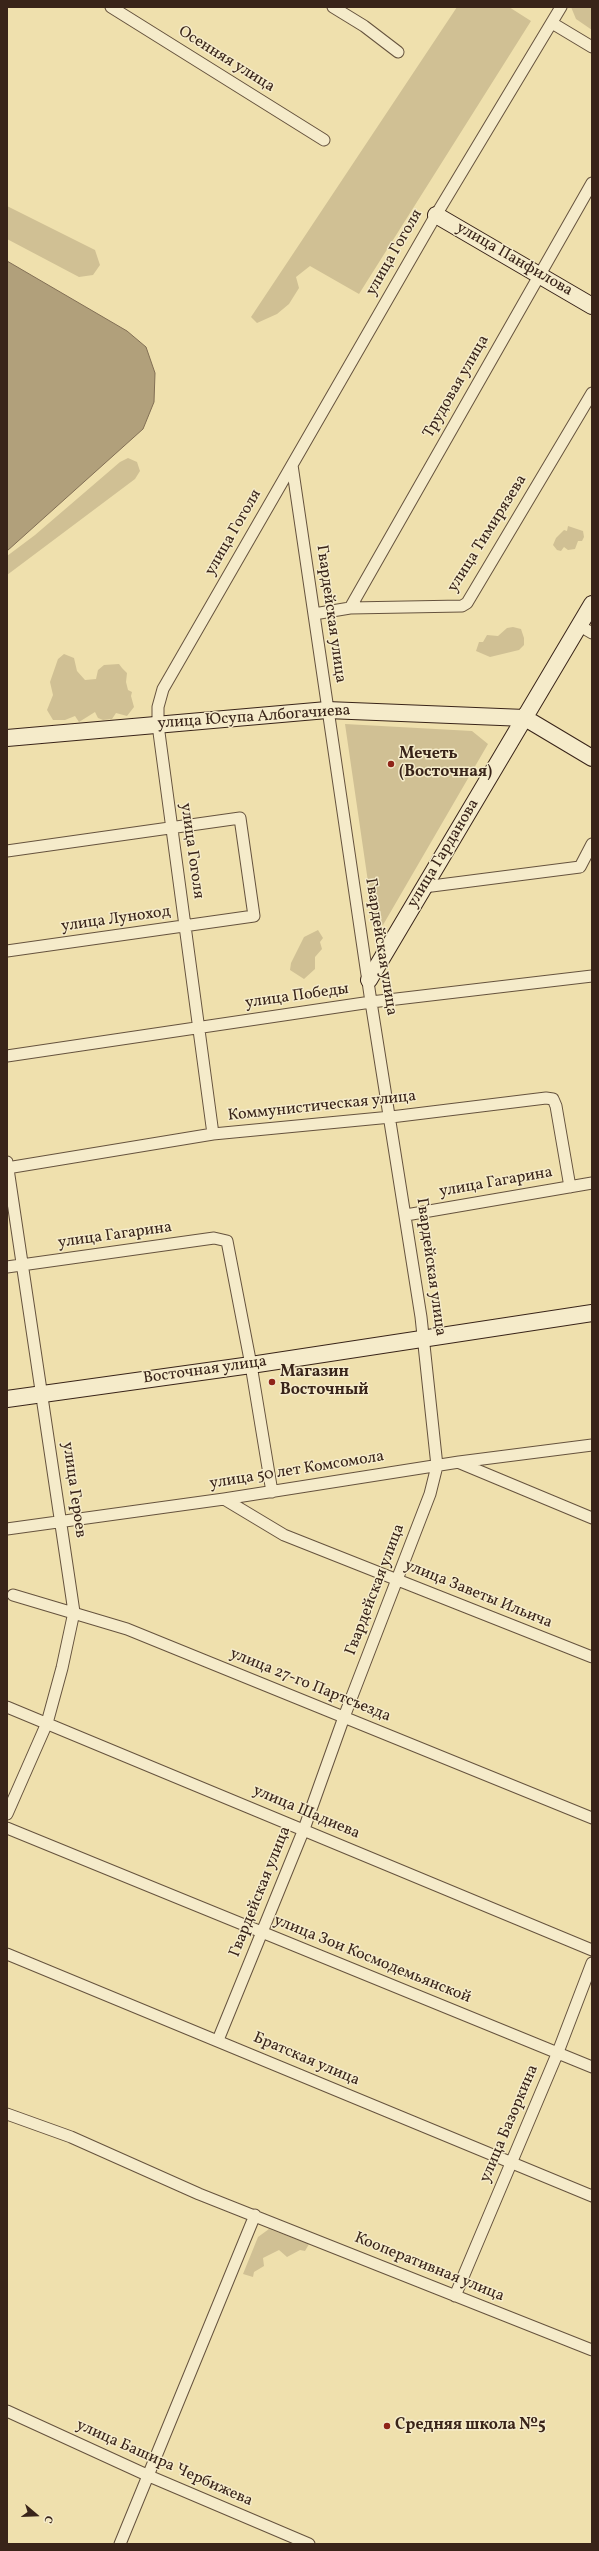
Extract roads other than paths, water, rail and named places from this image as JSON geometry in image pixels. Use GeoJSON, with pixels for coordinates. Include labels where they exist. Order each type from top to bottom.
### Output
{"type":"FeatureCollection","features":[{"type":"Feature","properties":{"kind":"street","name":"Осенняя улица"},"geometry":{"type":"LineString","coordinates":[[111,7],[324,140]]}},
{"type":"Feature","properties":{"kind":"street"},"geometry":{"type":"LineString","coordinates":[[333,7],[364,26],[398,52]]}},
{"type":"Feature","properties":{"kind":"street","name":"улица Гоголя"},"geometry":{"type":"LineString","coordinates":[[213,1134],[158,725],[158,707],[163,689],[436,215],[561,7]]}},
{"type":"Feature","properties":{"kind":"street"},"geometry":{"type":"LineString","coordinates":[[552,23],[592,47]]}},
{"type":"Feature","properties":{"kind":"street","name":"Трудовая улица"},"geometry":{"type":"LineString","coordinates":[[350,608],[592,183]]}},
{"type":"Feature","properties":{"kind":"street","name":"улица Панфилова"},"geometry":{"type":"LineString","coordinates":[[436,215],[592,306]]}},
{"type":"Feature","properties":{"kind":"street","name":"улица Тимирязева"},"geometry":{"type":"LineString","coordinates":[[314,614],[350,608],[462,606],[468,603],[592,393]]}},
{"type":"Feature","properties":{"kind":"street","name":"Гвардейская улица"},"geometry":{"type":"LineString","coordinates":[[218,2040],[304,1829],[344,1717],[430,1494],[438,1466],[424,1338],[391,1116],[327,710],[292,465]]}},
{"type":"Feature","properties":{"kind":"street","name":"улица Гарданова"},"geometry":{"type":"LineString","coordinates":[[369,980],[525,718],[586,629],[592,604]]}},
{"type":"Feature","properties":{"kind":"street","name":"улица Юсупа Албогачиева"},"geometry":{"type":"LineString","coordinates":[[7,738],[327,710],[525,718]]}},
{"type":"Feature","properties":{"kind":"street"},"geometry":{"type":"LineString","coordinates":[[525,718],[592,758]]}},
{"type":"Feature","properties":{"kind":"street","name":"улица Луноход"},"geometry":{"type":"LineString","coordinates":[[7,951],[186,927],[254,916],[240,818],[171,828]]}},
{"type":"Feature","properties":{"kind":"street"},"geometry":{"type":"LineString","coordinates":[[7,851],[171,828]]}},
{"type":"Feature","properties":{"kind":"street"},"geometry":{"type":"LineString","coordinates":[[424,887],[580,867],[592,844]]}},
{"type":"Feature","properties":{"kind":"street","name":"улица Победы"},"geometry":{"type":"LineString","coordinates":[[7,1056],[372,1002],[592,976]]}},
{"type":"Feature","properties":{"kind":"street","name":"Коммунистическая улица"},"geometry":{"type":"LineString","coordinates":[[7,1166],[213,1134],[391,1116],[546,1098],[553,1099],[556,1106],[570,1187]]}},
{"type":"Feature","properties":{"kind":"street","name":"улица Героев"},"geometry":{"type":"LineString","coordinates":[[7,1166],[43,1393],[74,1612],[62,1668],[47,1723],[7,1814]]}},
{"type":"Feature","properties":{"kind":"street","name":"улица Гагарина"},"geometry":{"type":"LineString","coordinates":[[406,1215],[592,1183]]}},
{"type":"Feature","properties":{"kind":"street","name":"улица Гагарина"},"geometry":{"type":"LineString","coordinates":[[7,1267],[214,1238],[227,1241],[251,1365]]}},
{"type":"Feature","properties":{"kind":"street","name":"Восточная улица"},"geometry":{"type":"LineString","coordinates":[[7,1399],[251,1365],[592,1313]]}},
{"type":"Feature","properties":{"kind":"street"},"geometry":{"type":"LineString","coordinates":[[251,1365],[272,1492]]}},
{"type":"Feature","properties":{"kind":"street","name":"улица 50 лет Комсомола"},"geometry":{"type":"LineString","coordinates":[[7,1529],[62,1520],[272,1492],[459,1462],[592,1445]]}},
{"type":"Feature","properties":{"kind":"street"},"geometry":{"type":"LineString","coordinates":[[459,1462],[592,1518]]}},
{"type":"Feature","properties":{"kind":"street","name":"улица Заветы Ильича"},"geometry":{"type":"LineString","coordinates":[[224,1499],[284,1535],[592,1657]]}},
{"type":"Feature","properties":{"kind":"street","name":"улица 27-го Партсъезда"},"geometry":{"type":"LineString","coordinates":[[13,1595],[128,1629],[592,1818]]}},
{"type":"Feature","properties":{"kind":"street","name":"улица Шадиева"},"geometry":{"type":"LineString","coordinates":[[7,1706],[592,1950]]}},
{"type":"Feature","properties":{"kind":"street","name":"улица Зои Космодемьянской"},"geometry":{"type":"LineString","coordinates":[[7,1828],[262,1934],[558,2052],[592,2067]]}},
{"type":"Feature","properties":{"kind":"street","name":"Братская улица"},"geometry":{"type":"LineString","coordinates":[[7,1954],[592,2196]]}},
{"type":"Feature","properties":{"kind":"street","name":"улица Базоркина"},"geometry":{"type":"LineString","coordinates":[[455,2296],[558,2052],[592,1963]]}},
{"type":"Feature","properties":{"kind":"street","name":"Кооперативная улица"},"geometry":{"type":"LineString","coordinates":[[7,2114],[71,2137],[198,2194],[255,2215],[592,2350]]}},
{"type":"Feature","properties":{"kind":"street"},"geometry":{"type":"LineString","coordinates":[[120,2544],[255,2215]]}},
{"type":"Feature","properties":{"kind":"street","name":"улица Башира Чербижева"},"geometry":{"type":"LineString","coordinates":[[7,2411],[149,2476],[309,2544]]}},
{"type":"Feature","properties":{"kind":"place","name":"Мечеть (Восточная)"},"geometry":{"type":"Point","coordinates":[391,764]}},
{"type":"Feature","properties":{"kind":"place","name":"Магазин Восточный"},"geometry":{"type":"Point","coordinates":[272,1382]}},
{"type":"Feature","properties":{"kind":"place","name":"Средняя школа №5"},"geometry":{"type":"Point","coordinates":[387,2426]}}]}
